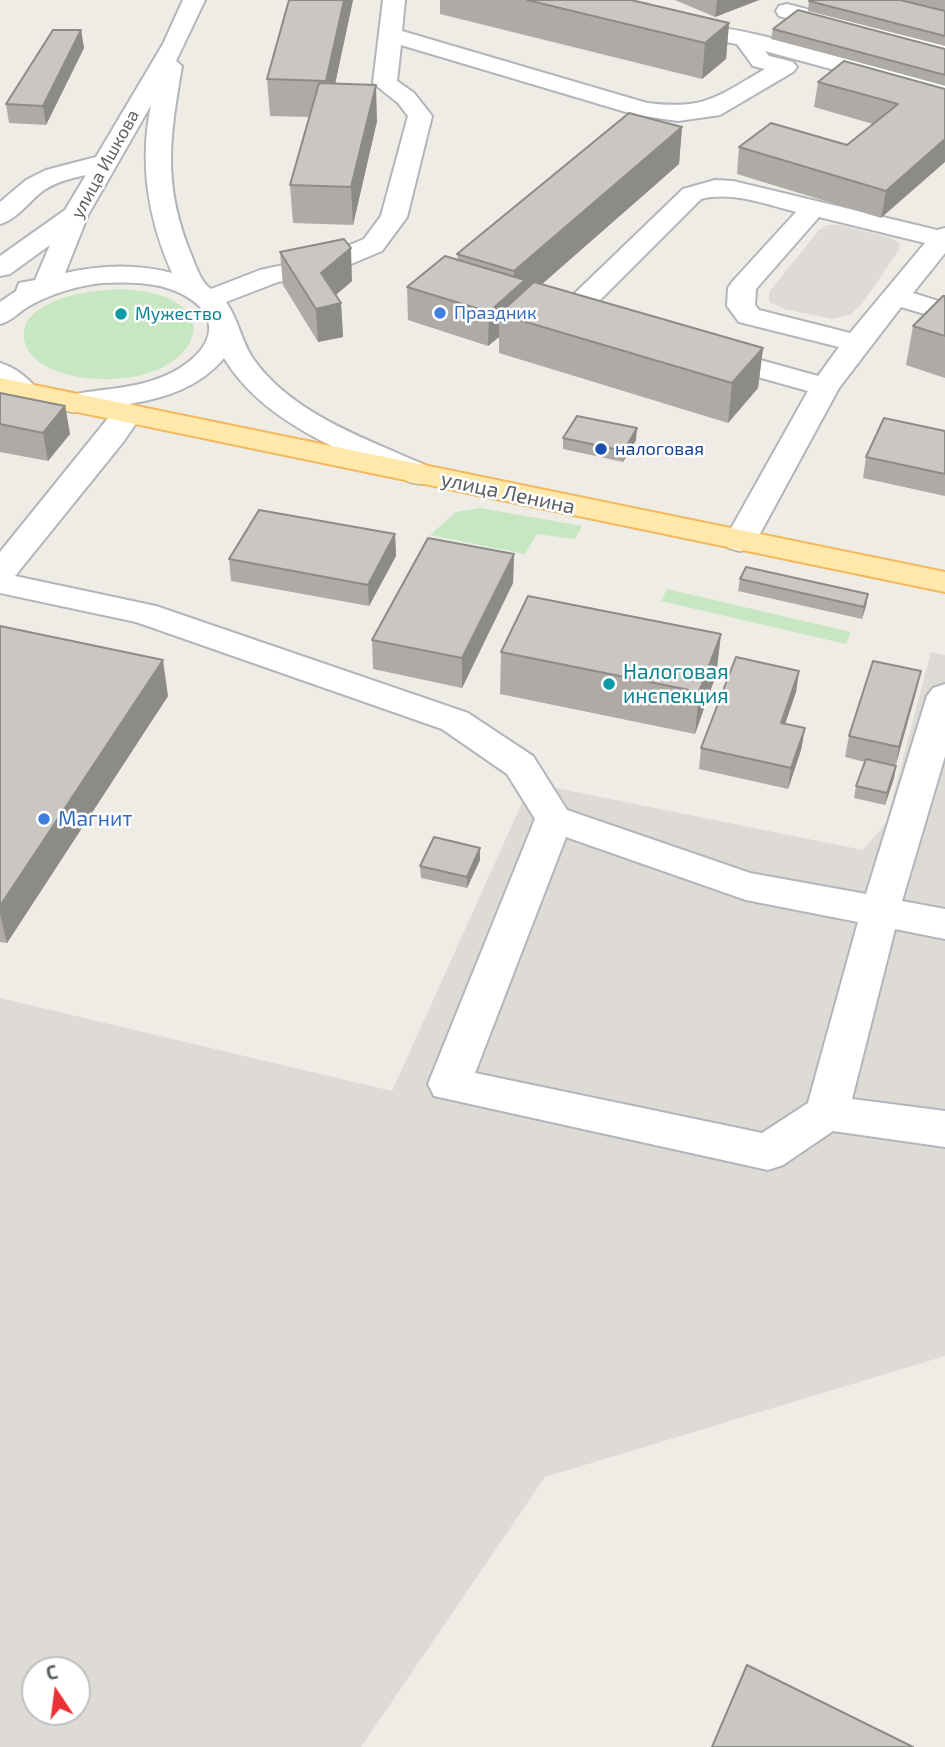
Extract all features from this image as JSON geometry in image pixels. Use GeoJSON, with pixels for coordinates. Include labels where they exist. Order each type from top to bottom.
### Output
{"type":"FeatureCollection","features":[{"type":"Feature","properties":{"kind":"main road","name":"улица Ленина"},"geometry":{"type":"LineString","coordinates":[[13,390],[945,582]]}},
{"type":"Feature","properties":{"kind":"street","name":"улица Ишкова"},"geometry":{"type":"LineString","coordinates":[[46,287],[75,215],[174,44],[194,0]]}},
{"type":"Feature","properties":{"kind":"street"},"geometry":{"type":"LineString","coordinates":[[0,293],[106,275],[142,275],[172,281],[202,295],[329,263],[373,245],[394,217],[420,116],[406,98],[385,83],[394,0]]}},
{"type":"Feature","properties":{"kind":"street"},"geometry":{"type":"LineString","coordinates":[[744,38],[797,5],[945,52]]}},
{"type":"Feature","properties":{"kind":"street"},"geometry":{"type":"LineString","coordinates":[[657,22],[744,38],[945,93]]}},
{"type":"Feature","properties":{"kind":"street"},"geometry":{"type":"LineString","coordinates":[[389,34],[645,110],[678,114],[711,110],[785,67],[761,61],[744,38]]}},
{"type":"Feature","properties":{"kind":"street","name":"улица Ишкова"},"geometry":{"type":"LineString","coordinates":[[174,44],[157,146],[162,213],[176,256],[202,295],[223,318],[225,332]]}},
{"type":"Feature","properties":{"kind":"street"},"geometry":{"type":"LineString","coordinates":[[0,216],[35,185],[55,175],[106,162]]}},
{"type":"Feature","properties":{"kind":"street"},"geometry":{"type":"LineString","coordinates":[[0,178],[35,185]]}},
{"type":"Feature","properties":{"kind":"street"},"geometry":{"type":"LineString","coordinates":[[631,332],[593,322],[580,311],[584,300],[692,194],[715,188],[733,189],[943,237],[856,344],[825,387],[740,541]]}},
{"type":"Feature","properties":{"kind":"street"},"geometry":{"type":"LineString","coordinates":[[813,208],[742,288],[741,306],[749,316],[856,344]]}},
{"type":"Feature","properties":{"kind":"street"},"geometry":{"type":"LineString","coordinates":[[0,268],[75,215]]}},
{"type":"Feature","properties":{"kind":"street"},"geometry":{"type":"LineString","coordinates":[[0,316],[24,298],[46,287]]}},
{"type":"Feature","properties":{"kind":"street"},"geometry":{"type":"LineString","coordinates":[[895,296],[945,312]]}},
{"type":"Feature","properties":{"kind":"street"},"geometry":{"type":"LineString","coordinates":[[72,403],[142,393],[182,379],[208,362],[223,341],[225,332]]}},
{"type":"Feature","properties":{"kind":"street"},"geometry":{"type":"LineString","coordinates":[[225,332],[243,365],[281,402],[328,431],[421,475]]}},
{"type":"Feature","properties":{"kind":"street"},"geometry":{"type":"LineString","coordinates":[[683,347],[825,387]]}},
{"type":"Feature","properties":{"kind":"street"},"geometry":{"type":"LineString","coordinates":[[0,372],[13,390]]}},
{"type":"Feature","properties":{"kind":"street"},"geometry":{"type":"LineString","coordinates":[[0,573],[113,435],[128,412]]}},
{"type":"Feature","properties":{"kind":"street"},"geometry":{"type":"LineString","coordinates":[[0,583],[144,613],[455,721],[520,765],[554,820],[746,886],[945,924]]}},
{"type":"Feature","properties":{"kind":"street"},"geometry":{"type":"LineString","coordinates":[[827,1113],[880,911],[945,696]]}},
{"type":"Feature","properties":{"kind":"street"},"geometry":{"type":"LineString","coordinates":[[554,820],[449,1084],[768,1152],[827,1113],[945,1129]]}},
{"type":"Feature","properties":{"kind":"shaded area"},"geometry":{"type":"Polygon","coordinates":[[[827,225],[839,225],[892,238],[900,244],[899,250],[862,304],[850,315],[832,319],[784,309],[769,302],[769,292],[819,230],[827,225]]]}},
{"type":"Feature","properties":{"kind":"shaded area"},"geometry":{"type":"Polygon","coordinates":[[[931,652],[945,655],[945,1356],[545,1477],[361,1747],[0,1747],[0,998],[392,1091],[531,783],[863,850],[886,823],[931,652]]]}},
{"type":"Feature","properties":{"kind":"green space"},"geometry":{"type":"Polygon","coordinates":[[[120,289],[160,295],[186,311],[193,322],[193,335],[189,344],[171,362],[146,374],[116,379],[85,378],[57,371],[36,359],[25,342],[27,321],[36,312],[70,296],[120,289]]]}},
{"type":"Feature","properties":{"kind":"green space"},"geometry":{"type":"Polygon","coordinates":[[[480,508],[582,526],[575,539],[537,534],[525,554],[430,535],[456,512],[480,508]]]}},
{"type":"Feature","properties":{"kind":"green space"},"geometry":{"type":"Polygon","coordinates":[[[667,589],[851,632],[846,644],[661,601],[667,589]]]}},
{"type":"Feature","properties":{"kind":"building"},"geometry":{"type":"Polygon","coordinates":[[[289,0],[344,0],[326,81],[267,79],[289,0]]]}},
{"type":"Feature","properties":{"kind":"building"},"geometry":{"type":"Polygon","coordinates":[[[527,0],[631,0],[729,23],[705,43],[527,0]]]}},
{"type":"Feature","properties":{"kind":"building"},"geometry":{"type":"Polygon","coordinates":[[[900,0],[945,11],[945,36],[809,1],[900,0]]]}},
{"type":"Feature","properties":{"kind":"building"},"geometry":{"type":"Polygon","coordinates":[[[798,10],[945,49],[945,75],[773,29],[798,10]]]}},
{"type":"Feature","properties":{"kind":"building"},"geometry":{"type":"Polygon","coordinates":[[[53,30],[81,30],[43,106],[6,104],[53,30]]]}},
{"type":"Feature","properties":{"kind":"building"},"geometry":{"type":"Polygon","coordinates":[[[844,61],[945,89],[945,139],[886,191],[739,147],[771,123],[847,145],[898,104],[818,82],[844,61]]]}},
{"type":"Feature","properties":{"kind":"building"},"geometry":{"type":"Polygon","coordinates":[[[319,83],[376,85],[351,187],[290,185],[319,83]]]}},
{"type":"Feature","properties":{"kind":"building"},"geometry":{"type":"Polygon","coordinates":[[[629,113],[682,127],[514,271],[457,254],[629,113]]]}},
{"type":"Feature","properties":{"kind":"building"},"geometry":{"type":"Polygon","coordinates":[[[344,239],[351,248],[321,273],[341,303],[316,309],[280,252],[344,239]]]}},
{"type":"Feature","properties":{"kind":"building"},"geometry":{"type":"Polygon","coordinates":[[[445,256],[525,280],[489,312],[407,287],[445,256]]]}},
{"type":"Feature","properties":{"kind":"building"},"geometry":{"type":"Polygon","coordinates":[[[534,282],[763,348],[732,383],[499,314],[534,282]]]}},
{"type":"Feature","properties":{"kind":"building"},"geometry":{"type":"Polygon","coordinates":[[[943,296],[945,336],[913,326],[943,296]]]}},
{"type":"Feature","properties":{"kind":"building"},"geometry":{"type":"Polygon","coordinates":[[[0,393],[65,406],[43,433],[0,424],[0,393]]]}},
{"type":"Feature","properties":{"kind":"building"},"geometry":{"type":"Polygon","coordinates":[[[577,416],[637,428],[624,451],[563,438],[577,416]]]}},
{"type":"Feature","properties":{"kind":"building"},"geometry":{"type":"Polygon","coordinates":[[[884,418],[945,431],[945,474],[866,457],[884,418]]]}},
{"type":"Feature","properties":{"kind":"building"},"geometry":{"type":"Polygon","coordinates":[[[259,510],[395,534],[368,585],[229,559],[259,510]]]}},
{"type":"Feature","properties":{"kind":"building"},"geometry":{"type":"Polygon","coordinates":[[[428,538],[514,554],[462,658],[372,640],[428,538]]]}},
{"type":"Feature","properties":{"kind":"building"},"geometry":{"type":"Polygon","coordinates":[[[746,567],[868,594],[864,607],[740,579],[746,567]]]}},
{"type":"Feature","properties":{"kind":"building"},"geometry":{"type":"Polygon","coordinates":[[[528,596],[721,634],[699,692],[501,652],[528,596]]]}},
{"type":"Feature","properties":{"kind":"building","name":"Магнит"},"geometry":{"type":"Polygon","coordinates":[[[0,626],[163,660],[0,906],[0,626]]]}},
{"type":"Feature","properties":{"kind":"building"},"geometry":{"type":"Polygon","coordinates":[[[736,657],[799,671],[781,723],[805,728],[791,768],[701,748],[736,657]]]}},
{"type":"Feature","properties":{"kind":"building"},"geometry":{"type":"Polygon","coordinates":[[[873,661],[921,671],[899,747],[849,736],[873,661]]]}},
{"type":"Feature","properties":{"kind":"building"},"geometry":{"type":"Polygon","coordinates":[[[866,759],[896,766],[887,793],[856,786],[866,759]]]}},
{"type":"Feature","properties":{"kind":"building"},"geometry":{"type":"Polygon","coordinates":[[[434,837],[480,848],[467,877],[420,866],[434,837]]]}},
{"type":"Feature","properties":{"kind":"building"},"geometry":{"type":"Polygon","coordinates":[[[747,1665],[913,1747],[712,1747],[747,1665]]]}},
{"type":"Feature","properties":{"kind":"place","name":"Праздник"},"geometry":{"type":"Point","coordinates":[440,313]}},
{"type":"Feature","properties":{"kind":"place","name":"Мужество"},"geometry":{"type":"Point","coordinates":[121,314]}},
{"type":"Feature","properties":{"kind":"place","name":"налоговая"},"geometry":{"type":"Point","coordinates":[601,449]}},
{"type":"Feature","properties":{"kind":"place","name":"Налоговая инспекция"},"geometry":{"type":"Point","coordinates":[609,684]}},
{"type":"Feature","properties":{"kind":"place","name":"Магнит"},"geometry":{"type":"Point","coordinates":[44,819]}}]}
